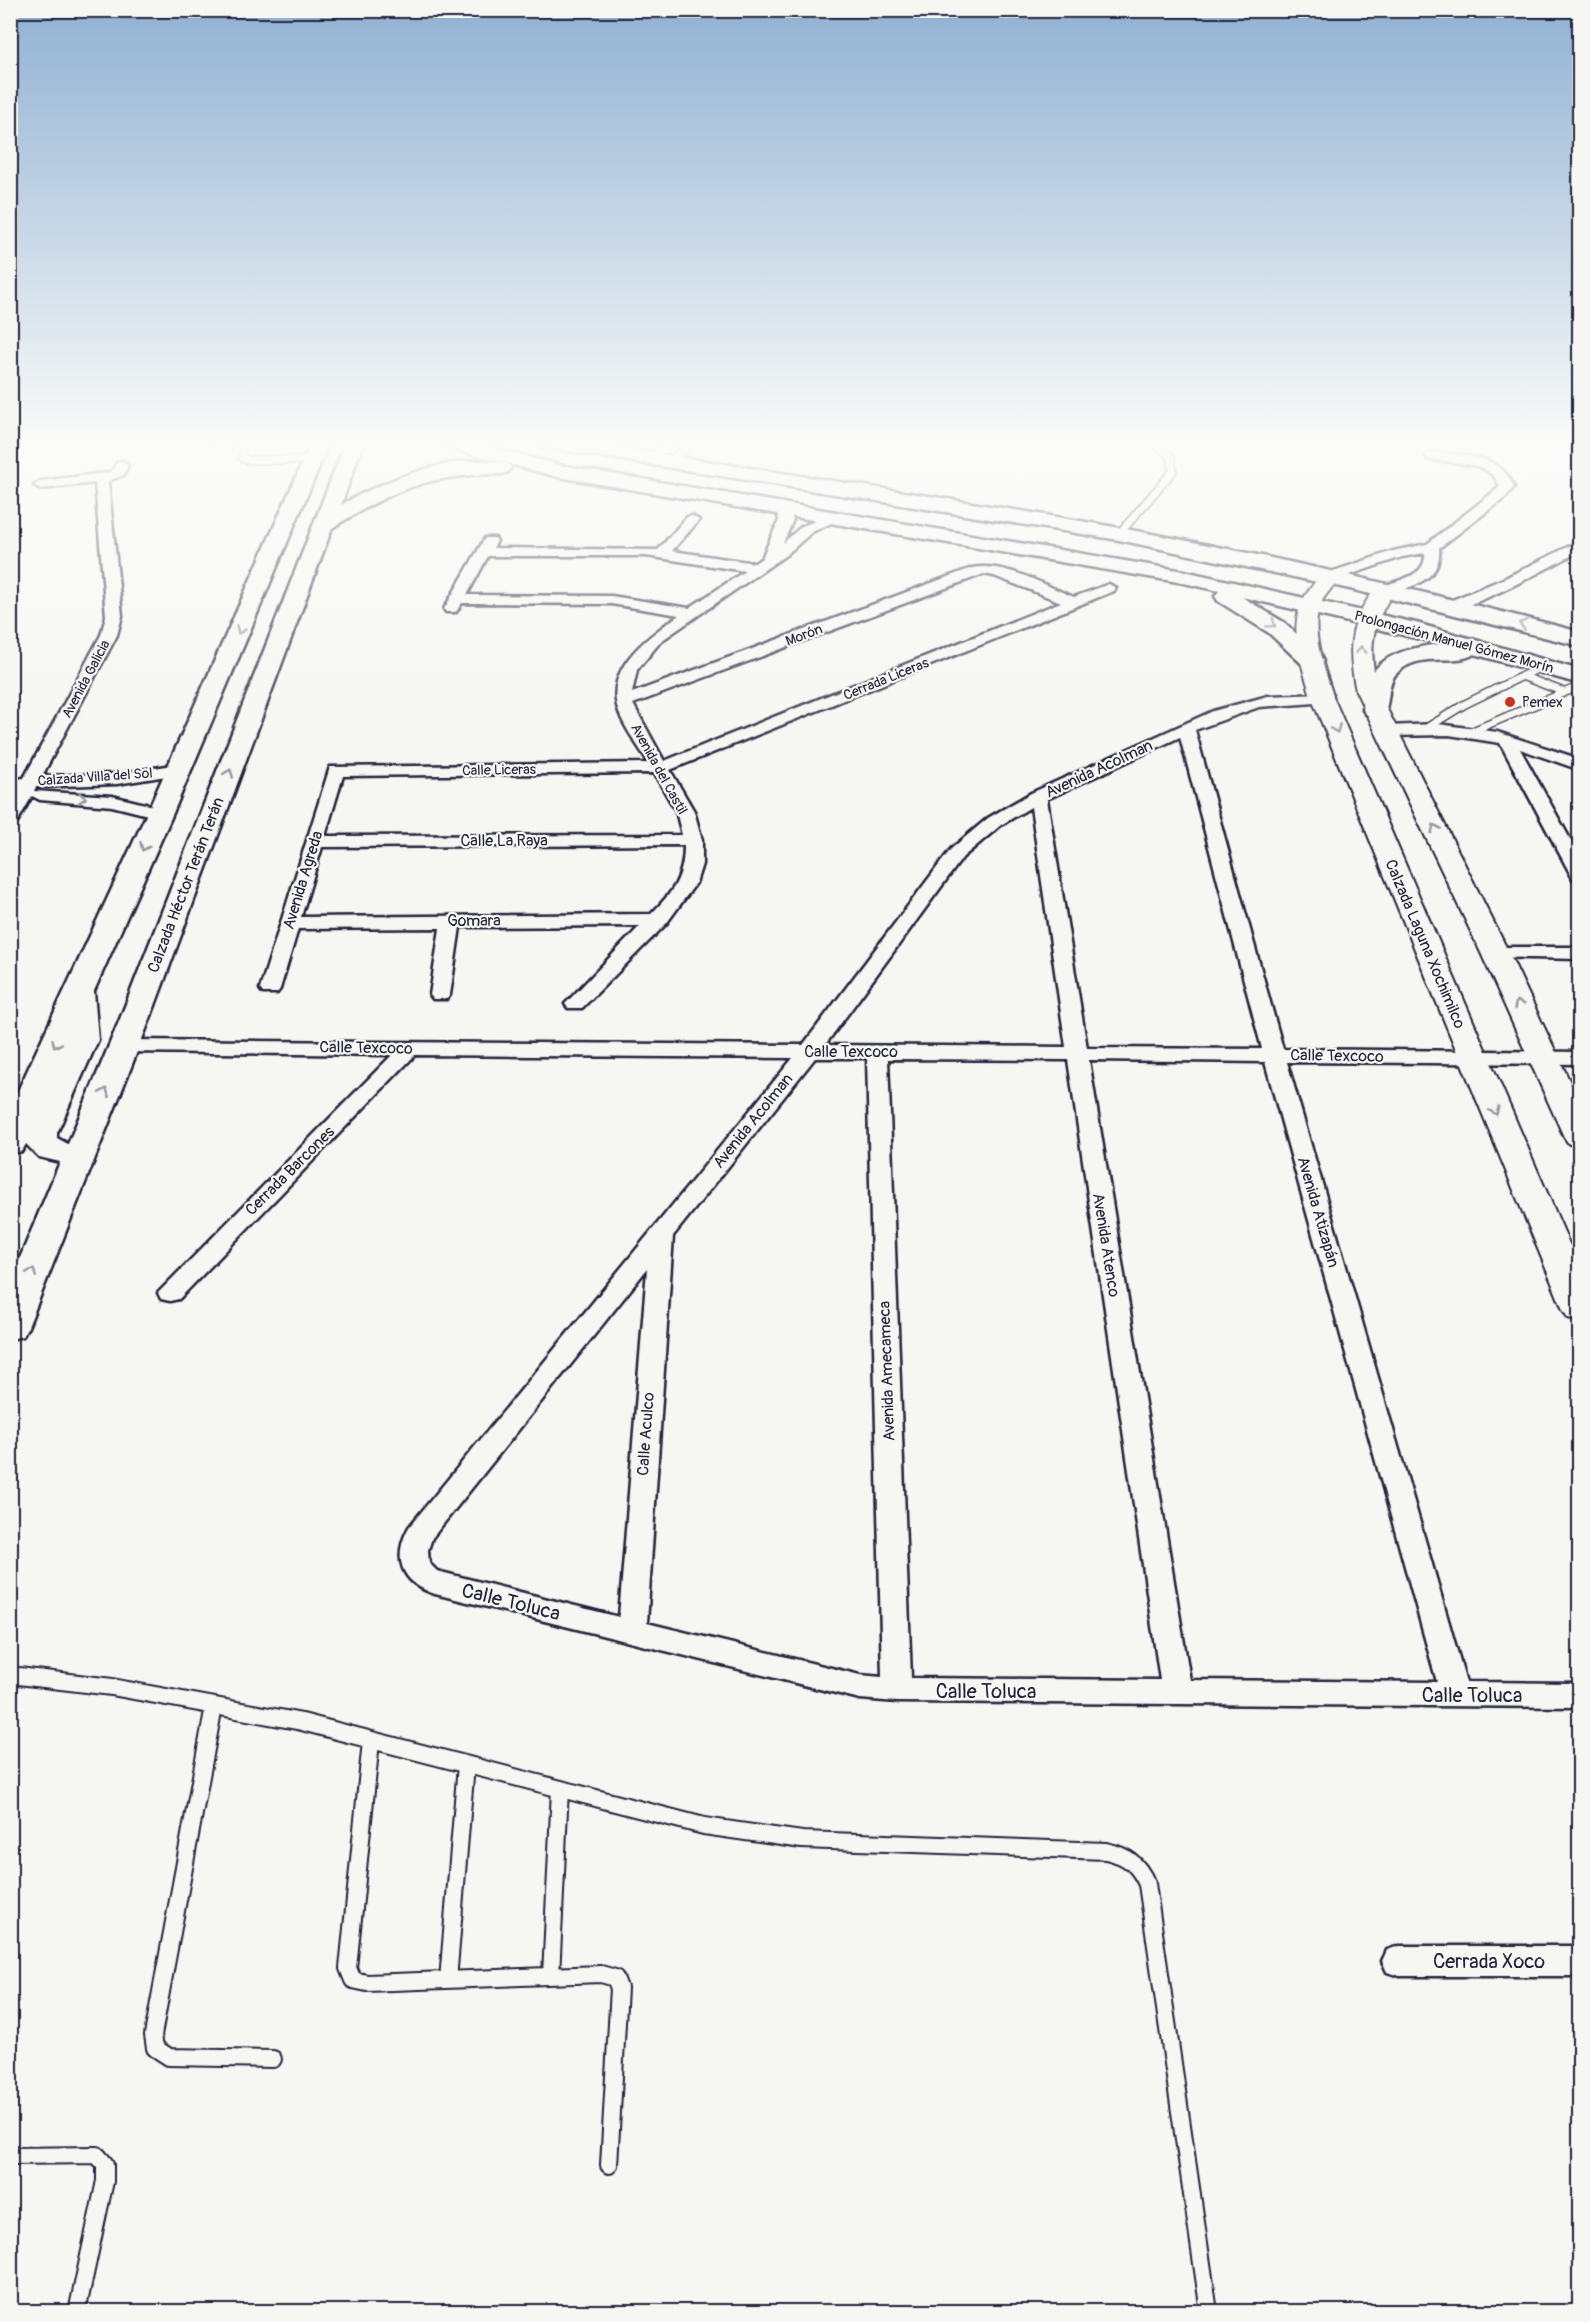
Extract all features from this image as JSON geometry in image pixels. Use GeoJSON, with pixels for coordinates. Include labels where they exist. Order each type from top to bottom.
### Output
{"type":"FeatureCollection","features":[{"type":"Feature","properties":{"kind":"main road"},"geometry":{"type":"LineString","coordinates":[[10,1144],[160,813],[274,549]]}},
{"type":"Feature","properties":{"kind":"main road","name":"Calzada Héctor Terán Terán"},"geometry":{"type":"LineString","coordinates":[[10,1327],[123,1046],[314,549]]}},
{"type":"Feature","properties":{"kind":"main road","name":"Prolongación Manuel Gómez Morín"},"geometry":{"type":"LineString","coordinates":[[1021,549],[1184,577],[1365,617],[1543,666],[1572,684]]}},
{"type":"Feature","properties":{"kind":"main road","name":"Prolongación Manuel Gómez Morín"},"geometry":{"type":"LineString","coordinates":[[1194,549],[1330,577],[1580,639]]}},
{"type":"Feature","properties":{"kind":"main road"},"geometry":{"type":"LineString","coordinates":[[1184,577],[1237,601],[1262,617],[1278,628],[1312,661]]}},
{"type":"Feature","properties":{"kind":"main road"},"geometry":{"type":"LineString","coordinates":[[1310,605],[1330,577]]}},
{"type":"Feature","properties":{"kind":"main road"},"geometry":{"type":"LineString","coordinates":[[1385,590],[1365,617],[1360,635],[1362,670],[1381,720],[1495,953],[1580,1137]]}},
{"type":"Feature","properties":{"kind":"main road","name":"Calzada Laguna Xochimilco"},"geometry":{"type":"LineString","coordinates":[[1310,605],[1307,618],[1312,661],[1323,699],[1580,1310]]}},
{"type":"Feature","properties":{"kind":"main road"},"geometry":{"type":"LineString","coordinates":[[1381,720],[1381,679],[1388,670],[1401,661],[1438,651],[1496,652]]}},
{"type":"Feature","properties":{"kind":"main road"},"geometry":{"type":"LineString","coordinates":[[188,879],[187,822],[214,753],[212,750],[190,744]]}},
{"type":"Feature","properties":{"kind":"main road"},"geometry":{"type":"LineString","coordinates":[[79,1156],[51,1150],[40,1141],[41,1133],[83,1040],[80,988]]}},
{"type":"Feature","properties":{"kind":"street","name":"Avenida Galicia"},"geometry":{"type":"LineString","coordinates":[[10,820],[19,789],[96,661],[112,625],[114,597],[109,549]]}},
{"type":"Feature","properties":{"kind":"street"},"geometry":{"type":"LineString","coordinates":[[485,549],[454,605],[611,600],[691,613]]}},
{"type":"Feature","properties":{"kind":"street"},"geometry":{"type":"LineString","coordinates":[[571,549],[663,553],[763,564]]}},
{"type":"Feature","properties":{"kind":"street"},"geometry":{"type":"LineString","coordinates":[[663,553],[666,549]]}},
{"type":"Feature","properties":{"kind":"street"},"geometry":{"type":"LineString","coordinates":[[763,564],[771,549]]}},
{"type":"Feature","properties":{"kind":"street"},"geometry":{"type":"LineString","coordinates":[[624,702],[624,685],[629,669],[656,638],[784,549]]}},
{"type":"Feature","properties":{"kind":"street"},"geometry":{"type":"LineString","coordinates":[[1330,577],[1398,554],[1421,549]]}},
{"type":"Feature","properties":{"kind":"street"},"geometry":{"type":"LineString","coordinates":[[1385,590],[1422,578],[1433,561],[1432,549]]}},
{"type":"Feature","properties":{"kind":"street"},"geometry":{"type":"LineString","coordinates":[[1450,606],[1508,582],[1572,549]]}},
{"type":"Feature","properties":{"kind":"street"},"geometry":{"type":"LineString","coordinates":[[1555,559],[1571,563]]}},
{"type":"Feature","properties":{"kind":"street","name":"Morón"},"geometry":{"type":"LineString","coordinates":[[624,702],[972,572],[984,570],[997,572],[1074,602]]}},
{"type":"Feature","properties":{"kind":"street","name":"Cerrada Liceras"},"geometry":{"type":"LineString","coordinates":[[661,768],[1109,588]]}},
{"type":"Feature","properties":{"kind":"street","name":"Avenida Acolman"},"geometry":{"type":"LineString","coordinates":[[416,1564],[413,1550],[419,1534],[809,1052],[957,853],[983,827],[1038,797],[1186,728],[1253,703],[1323,699]]}},
{"type":"Feature","properties":{"kind":"street","name":"Avenida del Castil"},"geometry":{"type":"LineString","coordinates":[[575,1004],[659,920],[687,883],[693,864],[693,840],[685,811],[632,720],[624,702]]}},
{"type":"Feature","properties":{"kind":"street"},"geometry":{"type":"LineString","coordinates":[[1381,720],[1425,729],[1470,732],[1507,740],[1580,765]]}},
{"type":"Feature","properties":{"kind":"street","name":"Avenida Atizapán"},"geometry":{"type":"LineString","coordinates":[[1186,728],[1274,1055],[1455,1695]]}},
{"type":"Feature","properties":{"kind":"street"},"geometry":{"type":"LineString","coordinates":[[1507,740],[1580,875]]}},
{"type":"Feature","properties":{"kind":"street","name":"Calle Liceras"},"geometry":{"type":"LineString","coordinates":[[336,771],[661,768]]}},
{"type":"Feature","properties":{"kind":"street","name":"Calzada Villa del Sol"},"geometry":{"type":"LineString","coordinates":[[19,789],[117,779],[179,769]]}},
{"type":"Feature","properties":{"kind":"street","name":"Avenida Agreda"},"geometry":{"type":"LineString","coordinates":[[270,989],[336,771]]}},
{"type":"Feature","properties":{"kind":"street","name":"Calzada Villa del Sol"},"geometry":{"type":"LineString","coordinates":[[19,789],[112,801],[160,813]]}},
{"type":"Feature","properties":{"kind":"street","name":"Avenida Atenco"},"geometry":{"type":"LineString","coordinates":[[1038,797],[1076,1054],[1177,1692]]}},
{"type":"Feature","properties":{"kind":"street","name":"Calle La Raya"},"geometry":{"type":"LineString","coordinates":[[314,842],[693,840]]}},
{"type":"Feature","properties":{"kind":"street","name":"Gomara"},"geometry":{"type":"LineString","coordinates":[[290,923],[659,920]]}},
{"type":"Feature","properties":{"kind":"street"},"geometry":{"type":"LineString","coordinates":[[440,995],[451,921]]}},
{"type":"Feature","properties":{"kind":"street"},"geometry":{"type":"LineString","coordinates":[[1495,953],[1580,953]]}},
{"type":"Feature","properties":{"kind":"street","name":"Calle Texcoco"},"geometry":{"type":"LineString","coordinates":[[123,1046],[1580,1058]]}},
{"type":"Feature","properties":{"kind":"street","name":"Cerrada Barcones"},"geometry":{"type":"LineString","coordinates":[[170,1293],[409,1049]]}},
{"type":"Feature","properties":{"kind":"street","name":"Avenida Amecameca"},"geometry":{"type":"LineString","coordinates":[[877,1053],[897,1690]]}},
{"type":"Feature","properties":{"kind":"street","name":"Calle Aculco"},"geometry":{"type":"LineString","coordinates":[[632,1632],[661,1236]]}},
{"type":"Feature","properties":{"kind":"street","name":"Calle Toluca"},"geometry":{"type":"LineString","coordinates":[[416,1564],[422,1576],[435,1583],[860,1687],[897,1690],[1580,1695]]}},
{"type":"Feature","properties":{"kind":"street","name":"Cerrada Xoco"},"geometry":{"type":"LineString","coordinates":[[1399,1961],[1580,1961]]}},
{"type":"Feature","properties":{"kind":"lane"},"geometry":{"type":"LineString","coordinates":[[1425,729],[1465,704],[1543,666]]}},
{"type":"Feature","properties":{"kind":"lane"},"geometry":{"type":"LineString","coordinates":[[1522,676],[1580,686]]}},
{"type":"Feature","properties":{"kind":"lane"},"geometry":{"type":"LineString","coordinates":[[1470,732],[1572,684]]}},
{"type":"Feature","properties":{"kind":"lane"},"geometry":{"type":"LineString","coordinates":[[10,1674],[112,1687],[302,1722],[704,1826],[759,1835],[802,1840],[1106,1851],[1128,1856],[1141,1870],[1147,1884],[1209,2312]]}},
{"type":"Feature","properties":{"kind":"lane"},"geometry":{"type":"LineString","coordinates":[[214,1706],[153,2034],[154,2048],[169,2057],[273,2059]]}},
{"type":"Feature","properties":{"kind":"lane"},"geometry":{"type":"LineString","coordinates":[[371,1741],[348,1968],[353,1980],[368,1983],[601,1974],[615,1978],[619,1988],[609,2165]]}},
{"type":"Feature","properties":{"kind":"lane"},"geometry":{"type":"LineString","coordinates":[[448,1980],[466,1765]]}},
{"type":"Feature","properties":{"kind":"lane"},"geometry":{"type":"LineString","coordinates":[[551,1976],[560,1789]]}},
{"type":"Feature","properties":{"kind":"lane"},"geometry":{"type":"LineString","coordinates":[[10,2156],[98,2155],[105,2164],[105,2181],[77,2312]]}},
{"type":"Feature","properties":{"kind":"place","name":"Pemex"},"geometry":{"type":"Point","coordinates":[1510,702]}}]}
